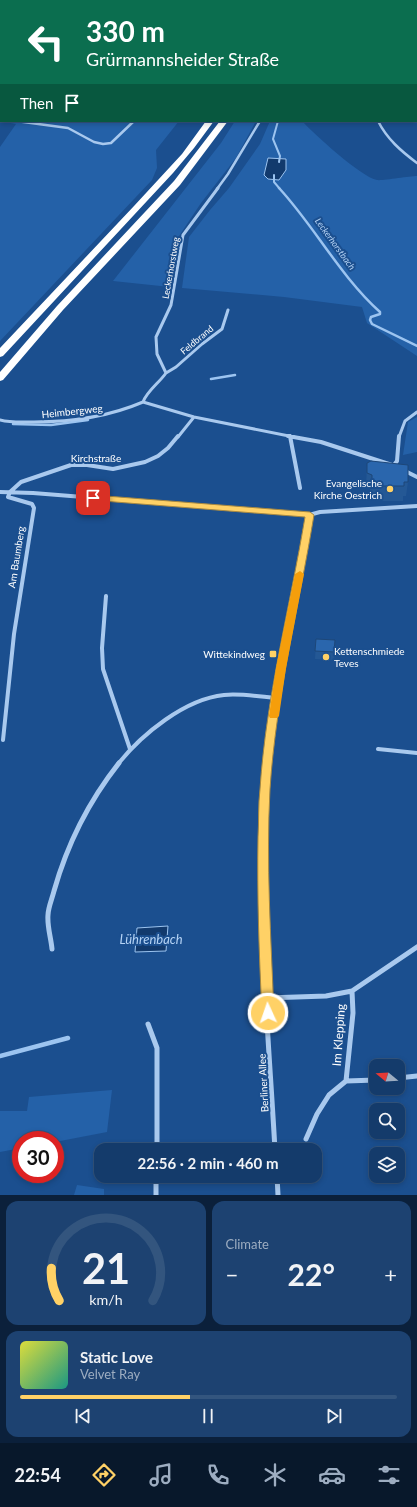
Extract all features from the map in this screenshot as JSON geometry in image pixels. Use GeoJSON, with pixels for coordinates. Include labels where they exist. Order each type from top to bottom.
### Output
{"type":"FeatureCollection","features":[{"type":"Feature","properties":{"kind":"highway"},"geometry":{"type":"LineString","coordinates":[[0,354],[30,320],[149,196],[183,157],[209,122]]}},
{"type":"Feature","properties":{"kind":"highway"},"geometry":{"type":"LineString","coordinates":[[0,378],[60,308],[177,183],[223,122]]}},
{"type":"Feature","properties":{"kind":"highway"},"geometry":{"type":"LineString","coordinates":[[149,196],[162,174],[166,162]]}},
{"type":"Feature","properties":{"kind":"street"},"geometry":{"type":"LineString","coordinates":[[23,122],[68,128],[94,142],[103,144],[111,143],[133,122]]}},
{"type":"Feature","properties":{"kind":"street","name":"Leckerhorstweg"},"geometry":{"type":"LineString","coordinates":[[166,373],[160,364],[156,353],[156,340],[159,328],[171,306],[179,270],[182,238],[184,232],[228,174],[259,122]]}},
{"type":"Feature","properties":{"kind":"street"},"geometry":{"type":"LineString","coordinates":[[378,122],[385,135],[392,143],[417,163]]}},
{"type":"Feature","properties":{"kind":"street"},"geometry":{"type":"LineString","coordinates":[[412,159],[417,159]]}},
{"type":"Feature","properties":{"kind":"street","name":"Feldbrand"},"geometry":{"type":"LineString","coordinates":[[166,373],[177,368],[210,336],[222,329],[228,310]]}},
{"type":"Feature","properties":{"kind":"street"},"geometry":{"type":"LineString","coordinates":[[166,373],[159,383],[144,396],[143,402],[194,417],[321,442],[394,465],[417,477]]}},
{"type":"Feature","properties":{"kind":"street","name":"Heimbergweg"},"geometry":{"type":"LineString","coordinates":[[0,420],[7,422],[54,422],[99,417],[130,408],[143,402]]}},
{"type":"Feature","properties":{"kind":"street"},"geometry":{"type":"LineString","coordinates":[[394,465],[398,457],[401,426],[407,418],[417,412]]}},
{"type":"Feature","properties":{"kind":"street","name":"Kirchstraße"},"geometry":{"type":"LineString","coordinates":[[10,492],[21,482],[71,465],[87,465],[113,469],[145,462],[158,456],[168,448],[194,417]]}},
{"type":"Feature","properties":{"kind":"street"},"geometry":{"type":"LineString","coordinates":[[290,436],[300,488]]}},
{"type":"Feature","properties":{"kind":"street"},"geometry":{"type":"LineString","coordinates":[[0,492],[310,515],[320,512],[417,506]]}},
{"type":"Feature","properties":{"kind":"street","name":"Am Baumberg"},"geometry":{"type":"LineString","coordinates":[[4,740],[14,634],[34,508],[32,504],[8,497],[10,492]]}},
{"type":"Feature","properties":{"kind":"street","name":"Berliner Allee"},"geometry":{"type":"LineString","coordinates":[[275,1143],[263,901],[265,790],[276,698],[310,515]]}},
{"type":"Feature","properties":{"kind":"street"},"geometry":{"type":"LineString","coordinates":[[106,596],[102,648],[103,668],[119,720],[130,749]]}},
{"type":"Feature","properties":{"kind":"street"},"geometry":{"type":"LineString","coordinates":[[52,949],[48,915],[57,882],[69,848],[86,812],[102,785],[130,749],[166,719],[196,702],[224,695],[276,698]]}},
{"type":"Feature","properties":{"kind":"street"},"geometry":{"type":"LineString","coordinates":[[378,749],[417,753]]}},
{"type":"Feature","properties":{"kind":"street","name":"Im Klepping"},"geometry":{"type":"LineString","coordinates":[[267,998],[326,996],[352,991],[417,947]]}},
{"type":"Feature","properties":{"kind":"street","name":"Im Klepping"},"geometry":{"type":"LineString","coordinates":[[346,1081],[353,1013],[352,991]]}},
{"type":"Feature","properties":{"kind":"street"},"geometry":{"type":"LineString","coordinates":[[148,1024],[157,1048],[157,1143]]}},
{"type":"Feature","properties":{"kind":"street"},"geometry":{"type":"LineString","coordinates":[[405,1077],[417,1076]]}},
{"type":"Feature","properties":{"kind":"street"},"geometry":{"type":"LineString","coordinates":[[306,1139],[317,1114],[329,1094],[346,1081],[369,1080]]}},
{"type":"Feature","properties":{"kind":"street"},"geometry":{"type":"LineString","coordinates":[[156,1183],[156,1195]]}},
{"type":"Feature","properties":{"kind":"street"},"geometry":{"type":"LineString","coordinates":[[277,1183],[278,1195]]}},
{"type":"Feature","properties":{"kind":"shaded area"},"geometry":{"type":"Polygon","coordinates":[[[5,122],[178,122],[156,150],[157,168],[152,180],[0,341],[0,147],[16,124],[5,122]]]}},
{"type":"Feature","properties":{"kind":"shaded area"},"geometry":{"type":"Polygon","coordinates":[[[234,122],[255,122],[236,158],[201,203],[177,239],[170,287],[113,281],[221,143],[234,122]]]}},
{"type":"Feature","properties":{"kind":"shaded area"},"geometry":{"type":"Polygon","coordinates":[[[270,122],[303,122],[327,145],[349,163],[370,177],[377,180],[384,180],[417,176],[417,356],[367,323],[362,307],[284,297],[182,288],[189,237],[229,188],[260,144],[270,122]]]}},
{"type":"Feature","properties":{"kind":"shaded area"},"geometry":{"type":"Polygon","coordinates":[[[417,417],[417,452],[403,455],[408,422],[417,417]]]}},
{"type":"Feature","properties":{"kind":"shaded area"},"geometry":{"type":"Polygon","coordinates":[[[112,1090],[107,1132],[64,1140],[64,1131],[12,1131],[12,1150],[0,1152],[0,1111],[27,1111],[29,1097],[112,1090]]]}},
{"type":"Feature","properties":{"kind":"shaded area"},"geometry":{"type":"Polygon","coordinates":[[[77,1185],[104,1189],[104,1195],[74,1195],[77,1185]]]}},
{"type":"Feature","properties":{"kind":"water"},"geometry":{"type":"Polygon","coordinates":[[[268,158],[286,159],[286,170],[279,180],[268,179],[264,175],[268,158]]]}},
{"type":"Feature","properties":{"kind":"water","name":"Lührenbach"},"geometry":{"type":"Polygon","coordinates":[[[168,926],[166,951],[135,952],[137,928],[168,926]]]}},
{"type":"Feature","properties":{"kind":"building"},"geometry":{"type":"Polygon","coordinates":[[[371,461],[408,465],[408,482],[404,482],[404,486],[376,486],[375,481],[372,479],[372,475],[367,473],[367,463],[371,461]]]}},
{"type":"Feature","properties":{"kind":"building"},"geometry":{"type":"Polygon","coordinates":[[[316,639],[335,640],[334,652],[315,651],[316,639]]]}},
{"type":"Feature","properties":{"kind":"waterway","name":"Leckerhorstbach"},"geometry":{"type":"LineString","coordinates":[[278,122],[273,139],[280,156],[279,162]]}},
{"type":"Feature","properties":{"kind":"waterway","name":"Leckerhorstbach"},"geometry":{"type":"LineString","coordinates":[[274,175],[274,182],[280,189]]}},
{"type":"Feature","properties":{"kind":"waterway","name":"Leckerhorstbach"},"geometry":{"type":"LineString","coordinates":[[279,188],[352,283],[380,312],[380,314],[371,317],[370,320],[372,324],[417,346]]}},
{"type":"Feature","properties":{"kind":"waterway"},"geometry":{"type":"LineString","coordinates":[[211,379],[235,375]]}},
{"type":"Feature","properties":{"kind":"waterway"},"geometry":{"type":"LineString","coordinates":[[13,424],[51,425],[88,420]]}},
{"type":"Feature","properties":{"kind":"waterway","name":"Lührenbach"},"geometry":{"type":"LineString","coordinates":[[0,1056],[68,1038]]}},
{"type":"Feature","properties":{"kind":"slow traffic"},"geometry":{"type":"LineString","coordinates":[[274,716],[281,668],[300,574]]}},
{"type":"Feature","properties":{"kind":"place","name":"Evangelische Kirche Oestrich"},"geometry":{"type":"Point","coordinates":[390,489]}},
{"type":"Feature","properties":{"kind":"place","name":"Wittekindweg"},"geometry":{"type":"Point","coordinates":[273,654]}},
{"type":"Feature","properties":{"kind":"place","name":"Kettenschmiede Teves"},"geometry":{"type":"Point","coordinates":[326,657]}},
{"type":"Feature","properties":{"kind":"route"},"geometry":{"type":"LineString","coordinates":[[93,498],[310,515],[281,668],[269,750],[265,790],[263,901],[268,1013]]}}]}
